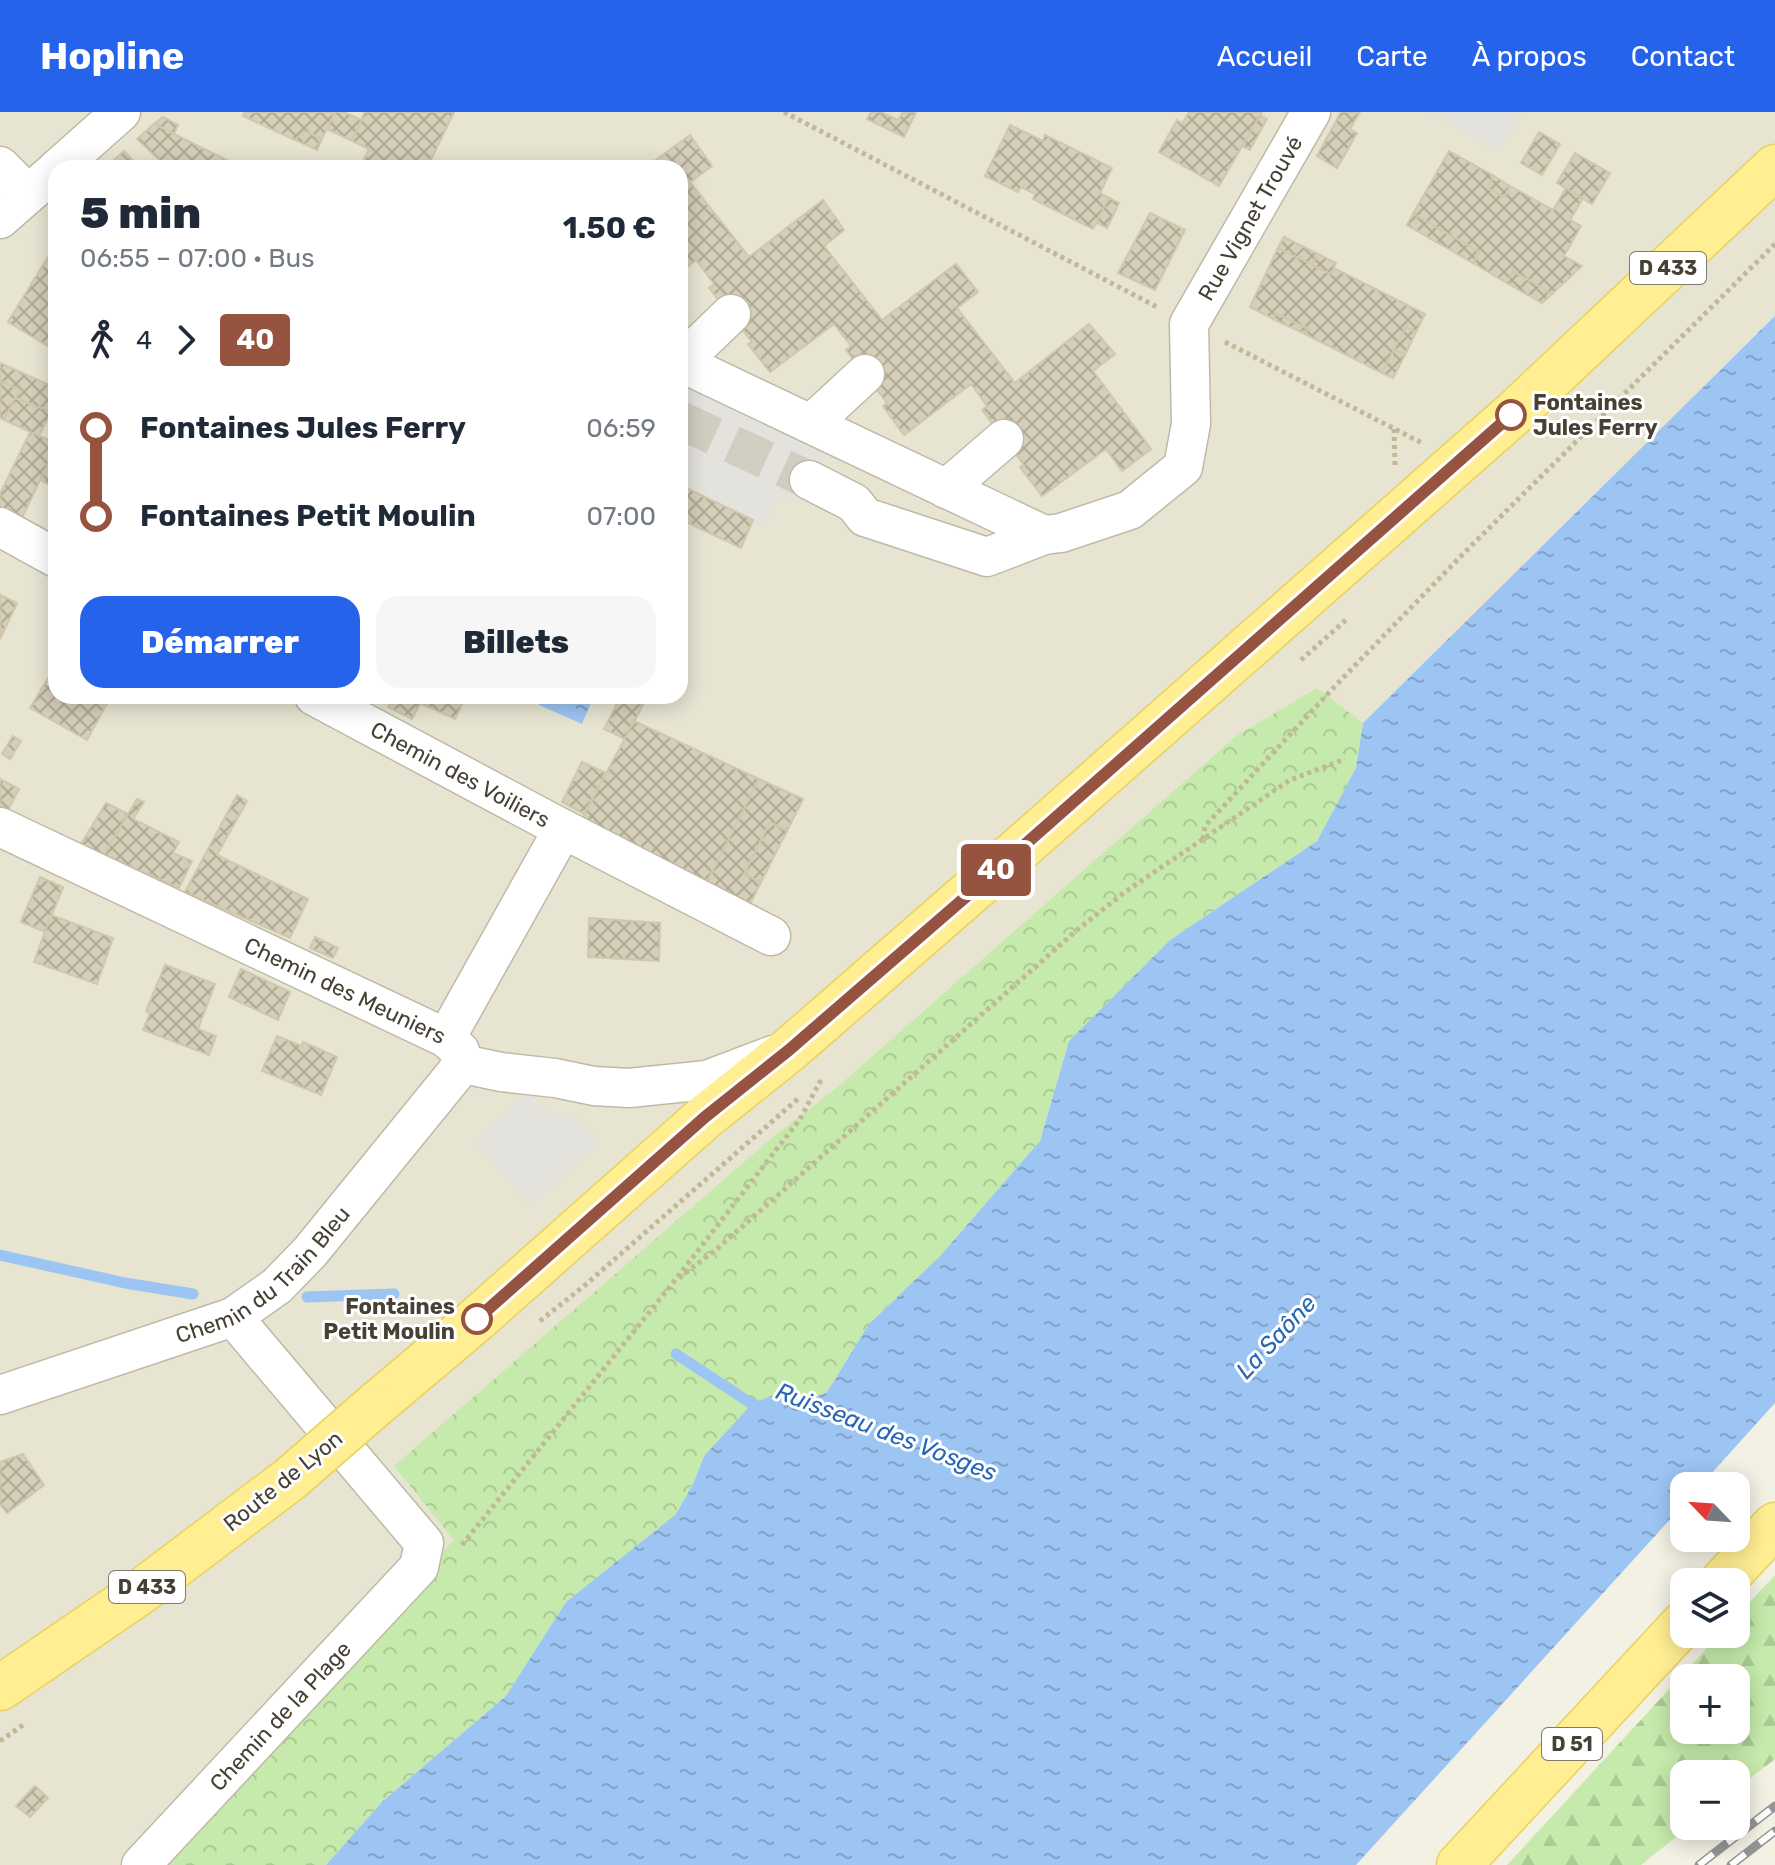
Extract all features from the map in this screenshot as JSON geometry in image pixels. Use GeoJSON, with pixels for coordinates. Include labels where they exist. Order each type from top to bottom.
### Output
{"type":"FeatureCollection","features":[{"type":"Feature","properties":{"kind":"main road","name":"D 433"},"geometry":{"type":"LineString","coordinates":[[789,1050],[1514,413],[1775,167]]}},
{"type":"Feature","properties":{"kind":"main road","name":"Route de Lyon"},"geometry":{"type":"LineString","coordinates":[[0,1688],[143,1590],[290,1479],[476,1320],[705,1117],[789,1050]]}},
{"type":"Feature","properties":{"kind":"main road"},"geometry":{"type":"LineString","coordinates":[[1735,1568],[1775,1525]]}},
{"type":"Feature","properties":{"kind":"main road","name":"D 51"},"geometry":{"type":"LineString","coordinates":[[1459,1865],[1670,1638]]}},
{"type":"Feature","properties":{"kind":"street"},"geometry":{"type":"LineString","coordinates":[[66,160],[121,112]]}},
{"type":"Feature","properties":{"kind":"street","name":"Rue Vignet Trouvé"},"geometry":{"type":"LineString","coordinates":[[1189,324],[1311,112]]}},
{"type":"Feature","properties":{"kind":"street"},"geometry":{"type":"LineString","coordinates":[[0,166],[47,177]]}},
{"type":"Feature","properties":{"kind":"street"},"geometry":{"type":"LineString","coordinates":[[0,219],[47,177]]}},
{"type":"Feature","properties":{"kind":"street"},"geometry":{"type":"LineString","coordinates":[[688,354],[731,314]]}},
{"type":"Feature","properties":{"kind":"street"},"geometry":{"type":"LineString","coordinates":[[809,480],[854,503],[865,517],[987,557],[1044,535],[1061,533],[1130,510],[1183,467],[1191,424],[1189,324]]}},
{"type":"Feature","properties":{"kind":"street"},"geometry":{"type":"LineString","coordinates":[[688,366],[1044,535]]}},
{"type":"Feature","properties":{"kind":"street"},"geometry":{"type":"LineString","coordinates":[[811,424],[865,374]]}},
{"type":"Feature","properties":{"kind":"street"},"geometry":{"type":"LineString","coordinates":[[946,489],[1004,439]]}},
{"type":"Feature","properties":{"kind":"street"},"geometry":{"type":"LineString","coordinates":[[0,527],[48,554]]}},
{"type":"Feature","properties":{"kind":"street","name":"Chemin des Voiliers"},"geometry":{"type":"LineString","coordinates":[[329,704],[771,936]]}},
{"type":"Feature","properties":{"kind":"street","name":"Chemin des Meuniers"},"geometry":{"type":"LineString","coordinates":[[0,827],[501,1072],[629,1088],[707,1080],[789,1050]]}},
{"type":"Feature","properties":{"kind":"street","name":"Chemin des Voiliers"},"geometry":{"type":"LineString","coordinates":[[455,1051],[563,829]]}},
{"type":"Feature","properties":{"kind":"street","name":"Chemin du Train Bleu"},"geometry":{"type":"LineString","coordinates":[[0,1395],[233,1317],[277,1286],[310,1252],[455,1051]]}},
{"type":"Feature","properties":{"kind":"street"},"geometry":{"type":"LineString","coordinates":[[233,1317],[424,1543],[436,1562]]}},
{"type":"Feature","properties":{"kind":"street","name":"Chemin de la Plage"},"geometry":{"type":"LineString","coordinates":[[141,1865],[436,1562]]}},
{"type":"Feature","properties":{"kind":"path"},"geometry":{"type":"LineString","coordinates":[[784,112],[1459,462]]}},
{"type":"Feature","properties":{"kind":"path"},"geometry":{"type":"LineString","coordinates":[[1203,840],[1205,826],[1338,683],[1462,555],[1775,244]]}},
{"type":"Feature","properties":{"kind":"path"},"geometry":{"type":"LineString","coordinates":[[672,1284],[718,1248],[1077,930],[1125,892],[1290,780],[1345,759]]}},
{"type":"Feature","properties":{"kind":"path"},"geometry":{"type":"LineString","coordinates":[[436,1562],[672,1284],[800,1119],[822,1078]]}},
{"type":"Feature","properties":{"kind":"shaded area"},"geometry":{"type":"Polygon","coordinates":[[[0,112],[1775,112],[1775,316],[1363,723],[326,1865],[0,1865],[0,112]]]}},
{"type":"Feature","properties":{"kind":"shaded area"},"geometry":{"type":"Polygon","coordinates":[[[1430,112],[1522,112],[1499,152],[1430,112]]]}},
{"type":"Feature","properties":{"kind":"shaded area"},"geometry":{"type":"Polygon","coordinates":[[[688,374],[832,443],[816,474],[808,471],[793,504],[779,498],[765,526],[688,489],[688,374]]]}},
{"type":"Feature","properties":{"kind":"shaded area"},"geometry":{"type":"Polygon","coordinates":[[[528,1091],[546,1111],[576,1116],[599,1142],[530,1205],[475,1140],[528,1091]]]}},
{"type":"Feature","properties":{"kind":"green space"},"geometry":{"type":"Polygon","coordinates":[[[1317,688],[1363,723],[1356,768],[1317,841],[1170,940],[1069,1041],[1040,1141],[940,1256],[869,1324],[827,1392],[807,1401],[776,1394],[704,1456],[676,1514],[566,1602],[506,1696],[383,1801],[326,1865],[153,1865],[454,1540],[394,1466],[773,1137],[834,1090],[1235,737],[1317,688]]]}},
{"type":"Feature","properties":{"kind":"green space"},"geometry":{"type":"Polygon","coordinates":[[[1775,1575],[1775,1759],[1750,1778],[1750,1760],[1670,1760],[1670,1840],[1672,1840],[1641,1865],[1507,1865],[1670,1688],[1670,1744],[1750,1744],[1750,1664],[1692,1664],[1707,1648],[1750,1648],[1750,1602],[1775,1575]]]}},
{"type":"Feature","properties":{"kind":"water","name":"La Saône"},"geometry":{"type":"Polygon","coordinates":[[[1775,316],[1775,1403],[1713,1472],[1670,1472],[1670,1519],[1356,1865],[326,1865],[383,1801],[506,1696],[566,1602],[676,1514],[704,1456],[752,1404],[776,1394],[807,1401],[827,1392],[869,1324],[940,1256],[1040,1141],[1069,1041],[1170,940],[1317,841],[1356,768],[1363,723],[1775,316]]]}},
{"type":"Feature","properties":{"kind":"water"},"geometry":{"type":"Polygon","coordinates":[[[540,704],[590,704],[582,724],[540,704]]]}},
{"type":"Feature","properties":{"kind":"building"},"geometry":{"type":"Polygon","coordinates":[[[245,112],[335,112],[322,139],[304,131],[295,140],[243,116],[245,112]]]}},
{"type":"Feature","properties":{"kind":"building"},"geometry":{"type":"Polygon","coordinates":[[[335,112],[344,112],[361,120],[352,141],[327,129],[335,112]]]}},
{"type":"Feature","properties":{"kind":"building"},"geometry":{"type":"Polygon","coordinates":[[[365,112],[454,112],[431,160],[364,160],[369,149],[352,141],[365,112]]]}},
{"type":"Feature","properties":{"kind":"building"},"geometry":{"type":"Polygon","coordinates":[[[871,112],[881,112],[898,120],[903,112],[916,112],[904,137],[867,119],[871,112]]]}},
{"type":"Feature","properties":{"kind":"building"},"geometry":{"type":"Polygon","coordinates":[[[1189,112],[1262,112],[1219,186],[1159,152],[1177,120],[1182,124],[1189,112]]]}},
{"type":"Feature","properties":{"kind":"building"},"geometry":{"type":"Polygon","coordinates":[[[1341,112],[1360,112],[1350,129],[1357,133],[1337,168],[1317,156],[1341,112]]]}},
{"type":"Feature","properties":{"kind":"building"},"geometry":{"type":"Polygon","coordinates":[[[1260,115],[1267,119],[1250,150],[1242,146],[1260,115]]]}},
{"type":"Feature","properties":{"kind":"building"},"geometry":{"type":"Polygon","coordinates":[[[163,117],[178,125],[174,134],[154,124],[163,117]]]}},
{"type":"Feature","properties":{"kind":"building"},"geometry":{"type":"Polygon","coordinates":[[[154,124],[227,160],[159,160],[137,139],[154,124]]]}},
{"type":"Feature","properties":{"kind":"building"},"geometry":{"type":"Polygon","coordinates":[[[1010,125],[1043,141],[1045,135],[1112,168],[1100,193],[1109,198],[1093,229],[1033,199],[1035,194],[1021,187],[1018,192],[985,176],[1010,125]]]}},
{"type":"Feature","properties":{"kind":"building"},"geometry":{"type":"Polygon","coordinates":[[[304,131],[322,139],[317,150],[295,140],[304,131]]]}},
{"type":"Feature","properties":{"kind":"building"},"geometry":{"type":"Polygon","coordinates":[[[1539,132],[1560,144],[1542,175],[1521,163],[1539,132]]]}},
{"type":"Feature","properties":{"kind":"building"},"geometry":{"type":"Polygon","coordinates":[[[690,135],[712,166],[690,182],[749,257],[823,200],[844,230],[824,246],[882,320],[956,264],[978,292],[957,308],[1015,383],[1089,324],[1115,354],[1093,371],[1151,449],[1122,471],[1106,449],[1042,496],[1020,467],[1024,465],[982,410],[987,406],[971,384],[904,435],[883,406],[887,403],[846,350],[851,346],[834,324],[770,372],[748,344],[752,342],[709,288],[714,284],[696,260],[688,266],[688,160],[656,160],[690,135]]]}},
{"type":"Feature","properties":{"kind":"building"},"geometry":{"type":"Polygon","coordinates":[[[124,151],[132,160],[114,160],[124,151]]]}},
{"type":"Feature","properties":{"kind":"building"},"geometry":{"type":"Polygon","coordinates":[[[1449,151],[1494,176],[1487,188],[1504,197],[1510,186],[1553,210],[1566,188],[1583,198],[1570,220],[1581,226],[1564,256],[1582,266],[1552,294],[1513,271],[1507,283],[1473,263],[1479,252],[1413,214],[1449,151]]]}},
{"type":"Feature","properties":{"kind":"building"},"geometry":{"type":"Polygon","coordinates":[[[1575,153],[1610,173],[1592,204],[1557,183],[1575,153]]]}},
{"type":"Feature","properties":{"kind":"building"},"geometry":{"type":"Polygon","coordinates":[[[1494,176],[1510,186],[1504,197],[1487,188],[1494,176]]]}},
{"type":"Feature","properties":{"kind":"building"},"geometry":{"type":"Polygon","coordinates":[[[1109,198],[1119,203],[1107,228],[1096,222],[1109,198]]]}},
{"type":"Feature","properties":{"kind":"building"},"geometry":{"type":"Polygon","coordinates":[[[1150,213],[1185,230],[1155,290],[1118,273],[1150,213]]]}},
{"type":"Feature","properties":{"kind":"building"},"geometry":{"type":"Polygon","coordinates":[[[1413,214],[1479,252],[1473,263],[1407,225],[1413,214]]]}},
{"type":"Feature","properties":{"kind":"building"},"geometry":{"type":"Polygon","coordinates":[[[1284,237],[1318,254],[1312,265],[1278,248],[1284,237]]]}},
{"type":"Feature","properties":{"kind":"building"},"geometry":{"type":"Polygon","coordinates":[[[1278,248],[1331,274],[1334,268],[1425,314],[1416,332],[1406,327],[1382,373],[1305,334],[1308,329],[1276,313],[1273,319],[1250,307],[1278,248]]]}},
{"type":"Feature","properties":{"kind":"building"},"geometry":{"type":"Polygon","coordinates":[[[1318,254],[1336,263],[1331,274],[1312,265],[1318,254]]]}},
{"type":"Feature","properties":{"kind":"building"},"geometry":{"type":"Polygon","coordinates":[[[48,257],[48,346],[8,322],[48,257]]]}},
{"type":"Feature","properties":{"kind":"building"},"geometry":{"type":"Polygon","coordinates":[[[1513,271],[1552,294],[1542,303],[1507,283],[1513,271]]]}},
{"type":"Feature","properties":{"kind":"building"},"geometry":{"type":"Polygon","coordinates":[[[1276,313],[1308,329],[1305,334],[1273,319],[1276,313]]]}},
{"type":"Feature","properties":{"kind":"building"},"geometry":{"type":"Polygon","coordinates":[[[1406,327],[1416,332],[1405,355],[1394,349],[1406,327]]]}},
{"type":"Feature","properties":{"kind":"building"},"geometry":{"type":"Polygon","coordinates":[[[1394,349],[1405,355],[1393,378],[1382,373],[1394,349]]]}},
{"type":"Feature","properties":{"kind":"building"},"geometry":{"type":"Polygon","coordinates":[[[0,363],[48,384],[48,411],[15,398],[20,390],[0,381],[0,363]]]}},
{"type":"Feature","properties":{"kind":"building"},"geometry":{"type":"Polygon","coordinates":[[[0,381],[20,390],[4,420],[0,418],[0,381]]]}},
{"type":"Feature","properties":{"kind":"building"},"geometry":{"type":"Polygon","coordinates":[[[15,398],[48,411],[48,418],[39,436],[4,420],[15,398]]]}},
{"type":"Feature","properties":{"kind":"building"},"geometry":{"type":"Polygon","coordinates":[[[30,432],[48,440],[48,464],[21,520],[0,511],[0,494],[30,432]]]}},
{"type":"Feature","properties":{"kind":"building"},"geometry":{"type":"Polygon","coordinates":[[[48,464],[48,484],[40,480],[48,464]]]}},
{"type":"Feature","properties":{"kind":"building"},"geometry":{"type":"Polygon","coordinates":[[[688,489],[753,520],[741,548],[688,523],[688,489]]]}},
{"type":"Feature","properties":{"kind":"building"},"geometry":{"type":"Polygon","coordinates":[[[0,595],[17,603],[0,639],[0,595]]]}},
{"type":"Feature","properties":{"kind":"building"},"geometry":{"type":"Polygon","coordinates":[[[48,678],[48,704],[107,704],[87,740],[30,708],[48,678]]]}},
{"type":"Feature","properties":{"kind":"building"},"geometry":{"type":"Polygon","coordinates":[[[390,704],[420,704],[412,719],[388,707],[390,704]]]}},
{"type":"Feature","properties":{"kind":"building"},"geometry":{"type":"Polygon","coordinates":[[[422,704],[462,704],[455,719],[422,704]]]}},
{"type":"Feature","properties":{"kind":"building"},"geometry":{"type":"Polygon","coordinates":[[[617,704],[643,705],[625,739],[604,729],[617,704]]]}},
{"type":"Feature","properties":{"kind":"building"},"geometry":{"type":"Polygon","coordinates":[[[634,721],[759,779],[705,886],[581,821],[634,721]]]}},
{"type":"Feature","properties":{"kind":"building"},"geometry":{"type":"Polygon","coordinates":[[[13,736],[21,741],[10,759],[2,754],[13,736]]]}},
{"type":"Feature","properties":{"kind":"building"},"geometry":{"type":"Polygon","coordinates":[[[582,762],[606,773],[584,814],[562,802],[582,762]]]}},
{"type":"Feature","properties":{"kind":"building"},"geometry":{"type":"Polygon","coordinates":[[[0,779],[19,789],[8,810],[0,806],[0,779]]]}},
{"type":"Feature","properties":{"kind":"building"},"geometry":{"type":"Polygon","coordinates":[[[759,779],[803,799],[787,831],[770,822],[744,874],[761,882],[748,908],[705,886],[759,779]]]}},
{"type":"Feature","properties":{"kind":"building"},"geometry":{"type":"Polygon","coordinates":[[[237,795],[247,801],[217,855],[308,899],[290,938],[185,892],[237,795]]]}},
{"type":"Feature","properties":{"kind":"building"},"geometry":{"type":"Polygon","coordinates":[[[137,799],[144,802],[133,819],[179,842],[173,853],[192,861],[179,888],[104,855],[137,799]]]}},
{"type":"Feature","properties":{"kind":"building"},"geometry":{"type":"Polygon","coordinates":[[[106,803],[128,814],[104,855],[81,844],[106,803]]]}},
{"type":"Feature","properties":{"kind":"building"},"geometry":{"type":"Polygon","coordinates":[[[770,822],[787,831],[761,882],[744,874],[770,822]]]}},
{"type":"Feature","properties":{"kind":"building"},"geometry":{"type":"Polygon","coordinates":[[[40,877],[63,887],[45,932],[21,922],[40,877]]]}},
{"type":"Feature","properties":{"kind":"building"},"geometry":{"type":"Polygon","coordinates":[[[51,915],[113,938],[97,984],[34,962],[51,915]]]}},
{"type":"Feature","properties":{"kind":"building"},"geometry":{"type":"Polygon","coordinates":[[[589,918],[660,923],[659,961],[588,957],[589,918]]]}},
{"type":"Feature","properties":{"kind":"building"},"geometry":{"type":"Polygon","coordinates":[[[315,937],[338,948],[333,958],[310,948],[315,937]]]}},
{"type":"Feature","properties":{"kind":"building"},"geometry":{"type":"Polygon","coordinates":[[[165,965],[215,984],[198,1029],[216,1036],[209,1055],[143,1030],[150,1013],[146,1011],[165,965]]]}},
{"type":"Feature","properties":{"kind":"building"},"geometry":{"type":"Polygon","coordinates":[[[241,969],[290,992],[278,1020],[229,997],[241,969]]]}},
{"type":"Feature","properties":{"kind":"building"},"geometry":{"type":"Polygon","coordinates":[[[277,1036],[302,1046],[303,1042],[337,1057],[321,1095],[262,1071],[277,1036]]]}},
{"type":"Feature","properties":{"kind":"building"},"geometry":{"type":"Polygon","coordinates":[[[23,1454],[44,1485],[7,1513],[0,1504],[0,1462],[23,1454]]]}},
{"type":"Feature","properties":{"kind":"building"},"geometry":{"type":"Polygon","coordinates":[[[35,1786],[48,1798],[30,1817],[16,1806],[35,1786]]]}},
{"type":"Feature","properties":{"kind":"waterway","name":"Ruisseau des Vosges"},"geometry":{"type":"LineString","coordinates":[[0,1255],[125,1283],[193,1294]]}},
{"type":"Feature","properties":{"kind":"waterway","name":"Ruisseau des Vosges"},"geometry":{"type":"LineString","coordinates":[[307,1297],[394,1294]]}},
{"type":"Feature","properties":{"kind":"waterway","name":"Ruisseau des Vosges"},"geometry":{"type":"LineString","coordinates":[[676,1354],[752,1404],[763,1408]]}},
{"type":"Feature","properties":{"kind":"tunnel"},"geometry":{"type":"LineString","coordinates":[[688,424],[809,480]]}},
{"type":"Feature","properties":{"kind":"railway"},"geometry":{"type":"LineString","coordinates":[[1699,1865],[1775,1806]]}},
{"type":"Feature","properties":{"kind":"railway"},"geometry":{"type":"LineString","coordinates":[[1731,1865],[1775,1831]]}},
{"type":"Feature","properties":{"kind":"bus line","name":"40"},"geometry":{"type":"LineString","coordinates":[[477,1319],[705,1117],[789,1050],[968,895],[1511,415]]}},
{"type":"Feature","properties":{"kind":"place","name":"Fontaines Jules Ferry"},"geometry":{"type":"Point","coordinates":[1511,415]}},
{"type":"Feature","properties":{"kind":"place","name":"Fontaines Petit Moulin"},"geometry":{"type":"Point","coordinates":[477,1319]}}]}
